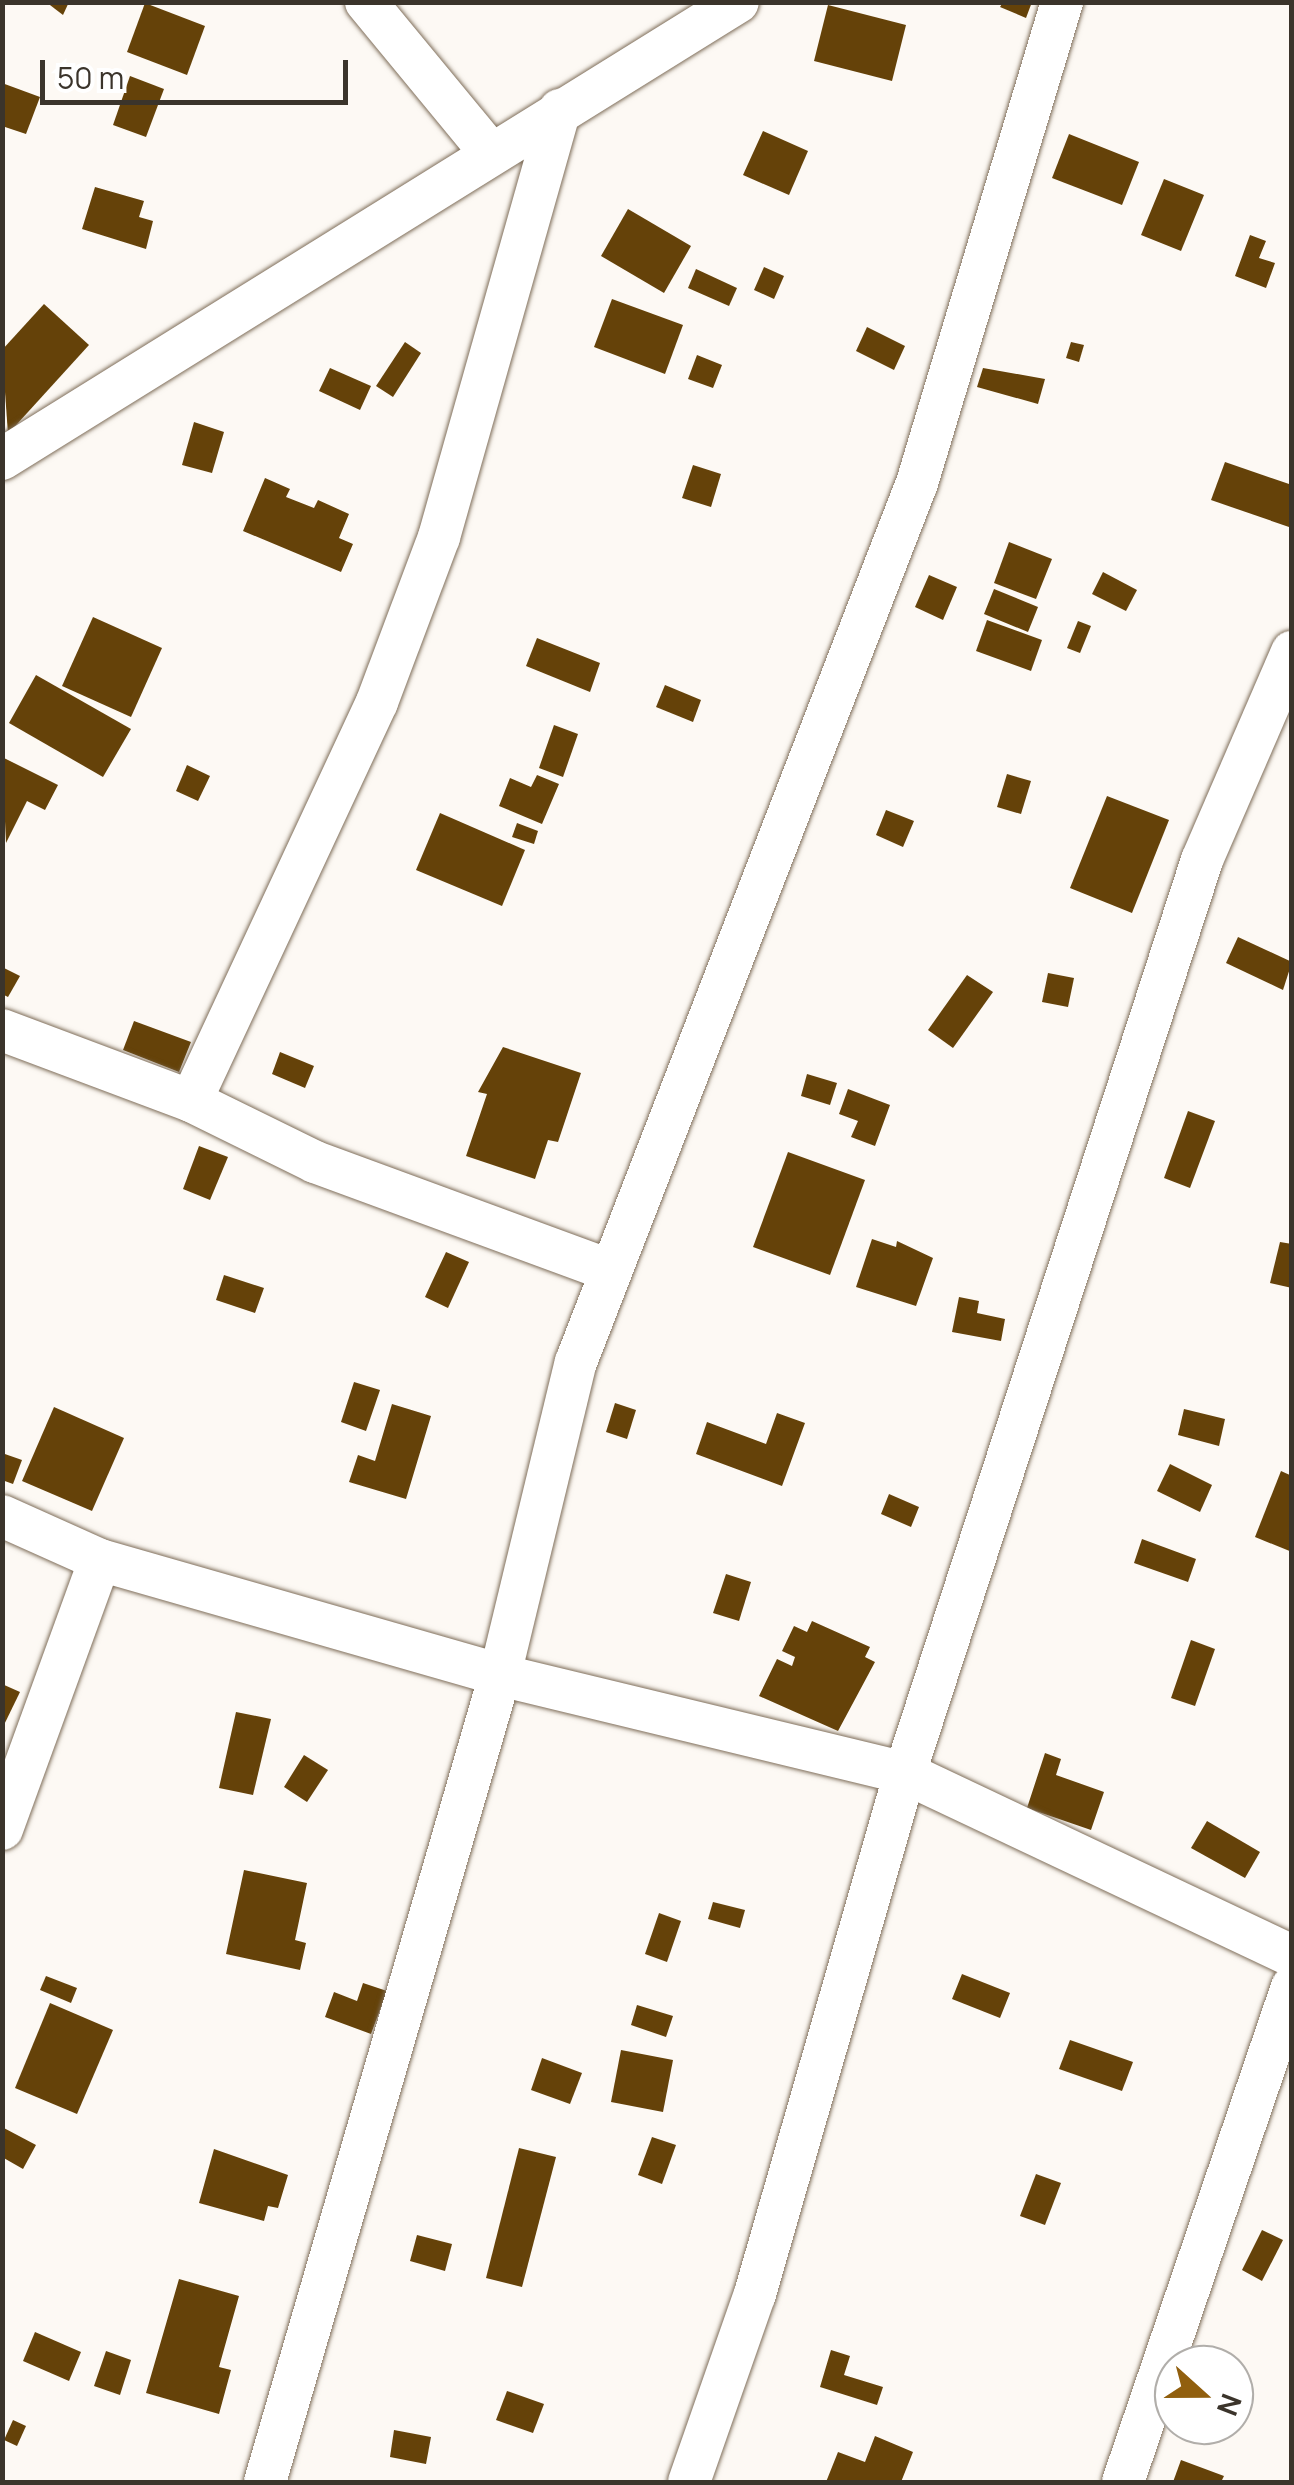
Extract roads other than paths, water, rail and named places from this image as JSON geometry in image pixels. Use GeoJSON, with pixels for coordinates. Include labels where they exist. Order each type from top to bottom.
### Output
{"type":"FeatureCollection","features":[{"type":"Feature","properties":{"kind":"street"},"geometry":{"type":"LineString","coordinates":[[366,2],[489,152]]}},
{"type":"Feature","properties":{"kind":"street"},"geometry":{"type":"LineString","coordinates":[[2,459],[489,152],[738,2]]}},
{"type":"Feature","properties":{"kind":"street"},"geometry":{"type":"LineString","coordinates":[[264,2482],[500,1675],[576,1362],[916,483],[1062,2]]}},
{"type":"Feature","properties":{"kind":"street"},"geometry":{"type":"LineString","coordinates":[[191,1101],[376,702],[432,556],[560,110]]}},
{"type":"Feature","properties":{"kind":"street"},"geometry":{"type":"LineString","coordinates":[[689,2482],[755,2294],[905,1772],[1202,860],[1292,652]]}},
{"type":"Feature","properties":{"kind":"street"},"geometry":{"type":"LineString","coordinates":[[2,1030],[191,1101],[315,1162],[609,1270]]}},
{"type":"Feature","properties":{"kind":"street"},"geometry":{"type":"LineString","coordinates":[[2,1516],[100,1560],[500,1675],[905,1772],[1292,1956]]}},
{"type":"Feature","properties":{"kind":"street"},"geometry":{"type":"LineString","coordinates":[[2,1829],[100,1560]]}},
{"type":"Feature","properties":{"kind":"street"},"geometry":{"type":"LineString","coordinates":[[1123,2482],[1292,1987]]}}]}
